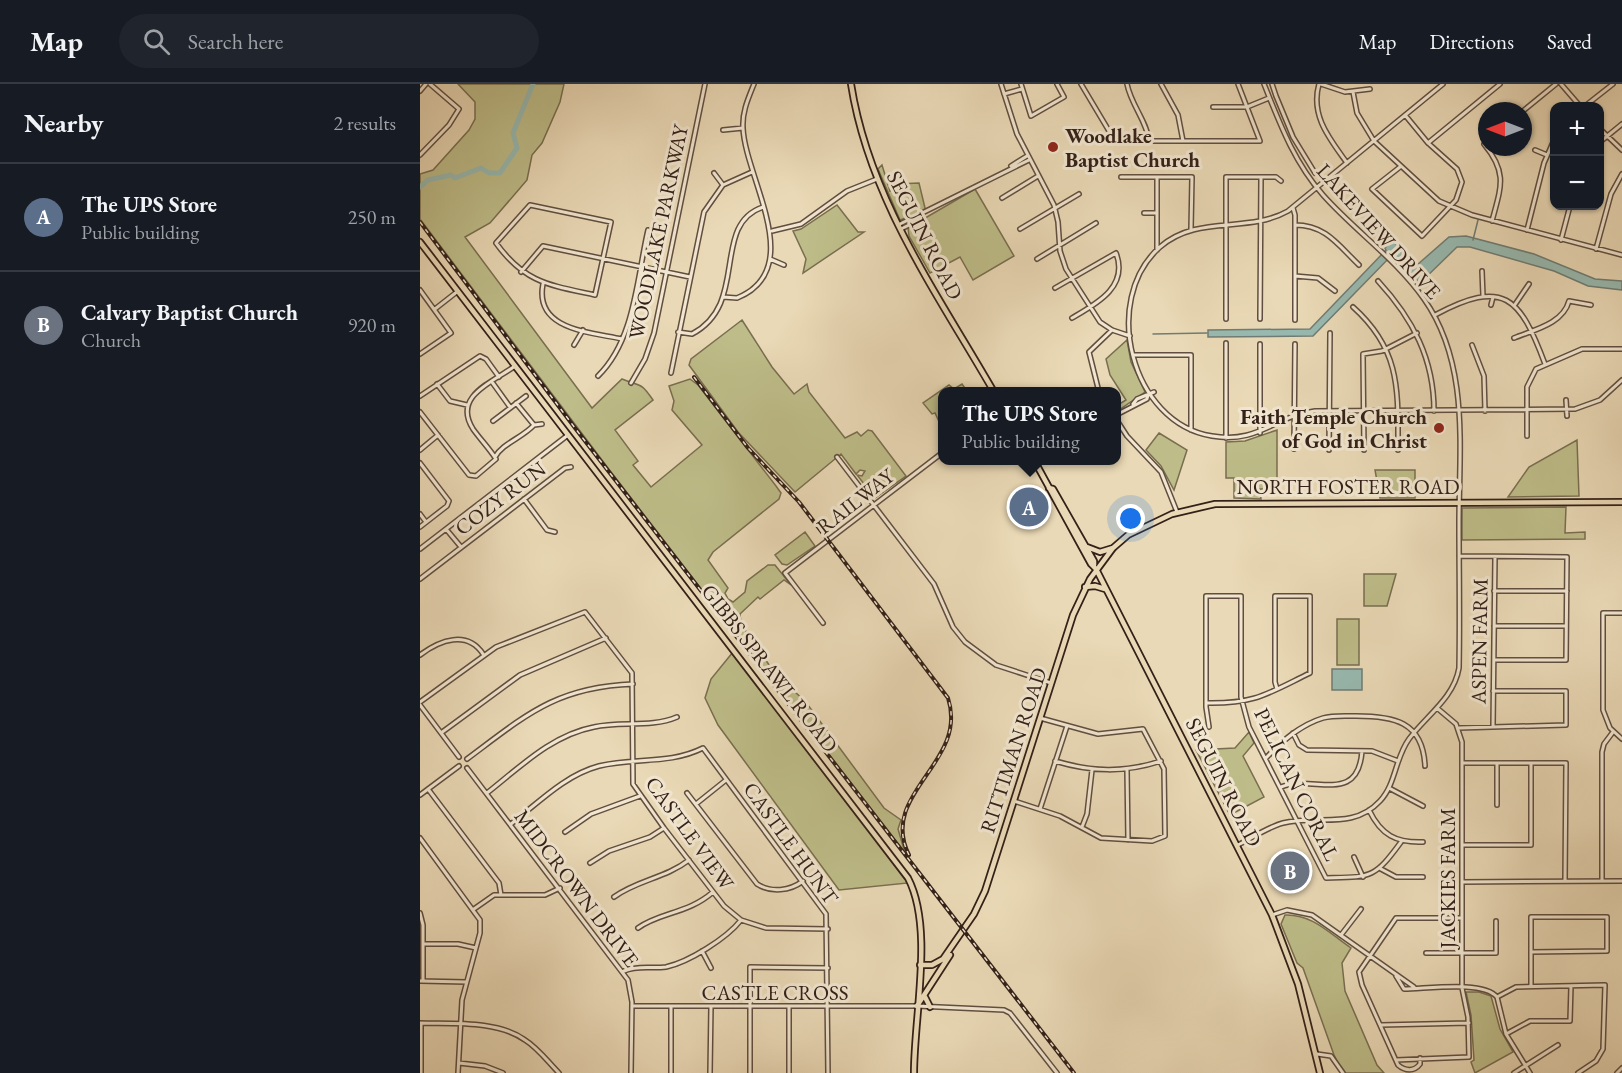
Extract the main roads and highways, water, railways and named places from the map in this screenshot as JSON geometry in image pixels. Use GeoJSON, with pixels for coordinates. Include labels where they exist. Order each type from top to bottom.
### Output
{"type":"FeatureCollection","features":[{"type":"Feature","properties":{"kind":"main road","name":"SEGUIN ROAD"},"geometry":{"type":"LineString","coordinates":[[851,84],[862,136],[877,179],[899,228],[990,387]]}},
{"type":"Feature","properties":{"kind":"main road","name":"GIBBS SPRAWL ROAD"},"geometry":{"type":"LineString","coordinates":[[420,242],[908,878],[916,896],[921,918],[917,1006]]}},
{"type":"Feature","properties":{"kind":"main road","name":"SEGUIN ROAD"},"geometry":{"type":"LineString","coordinates":[[1037,465],[1086,546],[1272,915],[1298,984],[1320,1073]]}},
{"type":"Feature","properties":{"kind":"main road","name":"SEGUIN ROAD"},"geometry":{"type":"LineString","coordinates":[[1050,488],[1049,492],[1091,564],[1095,567]]}},
{"type":"Feature","properties":{"kind":"main road","name":"NORTH FOSTER ROAD"},"geometry":{"type":"LineString","coordinates":[[1095,567],[1113,548],[1139,528],[1177,512],[1234,503],[1622,502]]}},
{"type":"Feature","properties":{"kind":"main road"},"geometry":{"type":"LineString","coordinates":[[1086,546],[1097,552],[1113,548]]}},
{"type":"Feature","properties":{"kind":"main road","name":"RITTIMAN ROAD"},"geometry":{"type":"LineString","coordinates":[[920,965],[940,962],[974,914],[990,877],[1073,615],[1095,567]]}},
{"type":"Feature","properties":{"kind":"main road"},"geometry":{"type":"LineString","coordinates":[[1085,587],[1097,586],[1107,590]]}},
{"type":"Feature","properties":{"kind":"main road","name":"RITTIMAN ROAD"},"geometry":{"type":"LineString","coordinates":[[917,1006],[925,997],[957,939]]}},
{"type":"Feature","properties":{"kind":"main road"},"geometry":{"type":"LineString","coordinates":[[925,997],[930,1007]]}},
{"type":"Feature","properties":{"kind":"main road"},"geometry":{"type":"LineString","coordinates":[[914,1073],[917,1006]]}},
{"type":"Feature","properties":{"kind":"water"},"geometry":{"type":"Polygon","coordinates":[[[1466,236],[1534,254],[1595,279],[1622,281],[1622,290],[1588,286],[1554,271],[1470,247],[1457,247],[1420,283],[1392,255],[1313,336],[1208,337],[1208,330],[1310,329],[1386,250],[1385,248],[1392,240],[1417,265],[1449,237],[1466,236]]]}},
{"type":"Feature","properties":{"kind":"water"},"geometry":{"type":"Polygon","coordinates":[[[1332,669],[1362,669],[1362,690],[1332,690],[1332,669]]]}},
{"type":"Feature","properties":{"kind":"waterway"},"geometry":{"type":"LineString","coordinates":[[420,187],[428,180],[451,175],[455,178],[481,168],[489,173],[500,173],[517,148],[513,133],[533,84]]}},
{"type":"Feature","properties":{"kind":"waterway"},"geometry":{"type":"LineString","coordinates":[[1473,240],[1478,220]]}},
{"type":"Feature","properties":{"kind":"waterway"},"geometry":{"type":"LineString","coordinates":[[1153,334],[1207,333]]}},
{"type":"Feature","properties":{"kind":"railway"},"geometry":{"type":"LineString","coordinates":[[420,222],[575,428],[1074,1073]]}},
{"type":"Feature","properties":{"kind":"railway"},"geometry":{"type":"LineString","coordinates":[[694,377],[748,448],[799,502],[948,698],[951,721],[946,741],[937,760],[913,795],[905,813],[903,833],[909,855]]}},
{"type":"Feature","properties":{"kind":"place","name":"Woodlake Baptist Church"},"geometry":{"type":"Point","coordinates":[1053,147]}},
{"type":"Feature","properties":{"kind":"place","name":"Faith Temple Church of God in Christ"},"geometry":{"type":"Point","coordinates":[1439,428]}},
{"type":"Feature","properties":{"kind":"place","name":"The UPS Store"},"geometry":{"type":"Point","coordinates":[1029,507]}},
{"type":"Feature","properties":{"kind":"place","name":"Calvary Baptist Church"},"geometry":{"type":"Point","coordinates":[1290,871]}}]}
